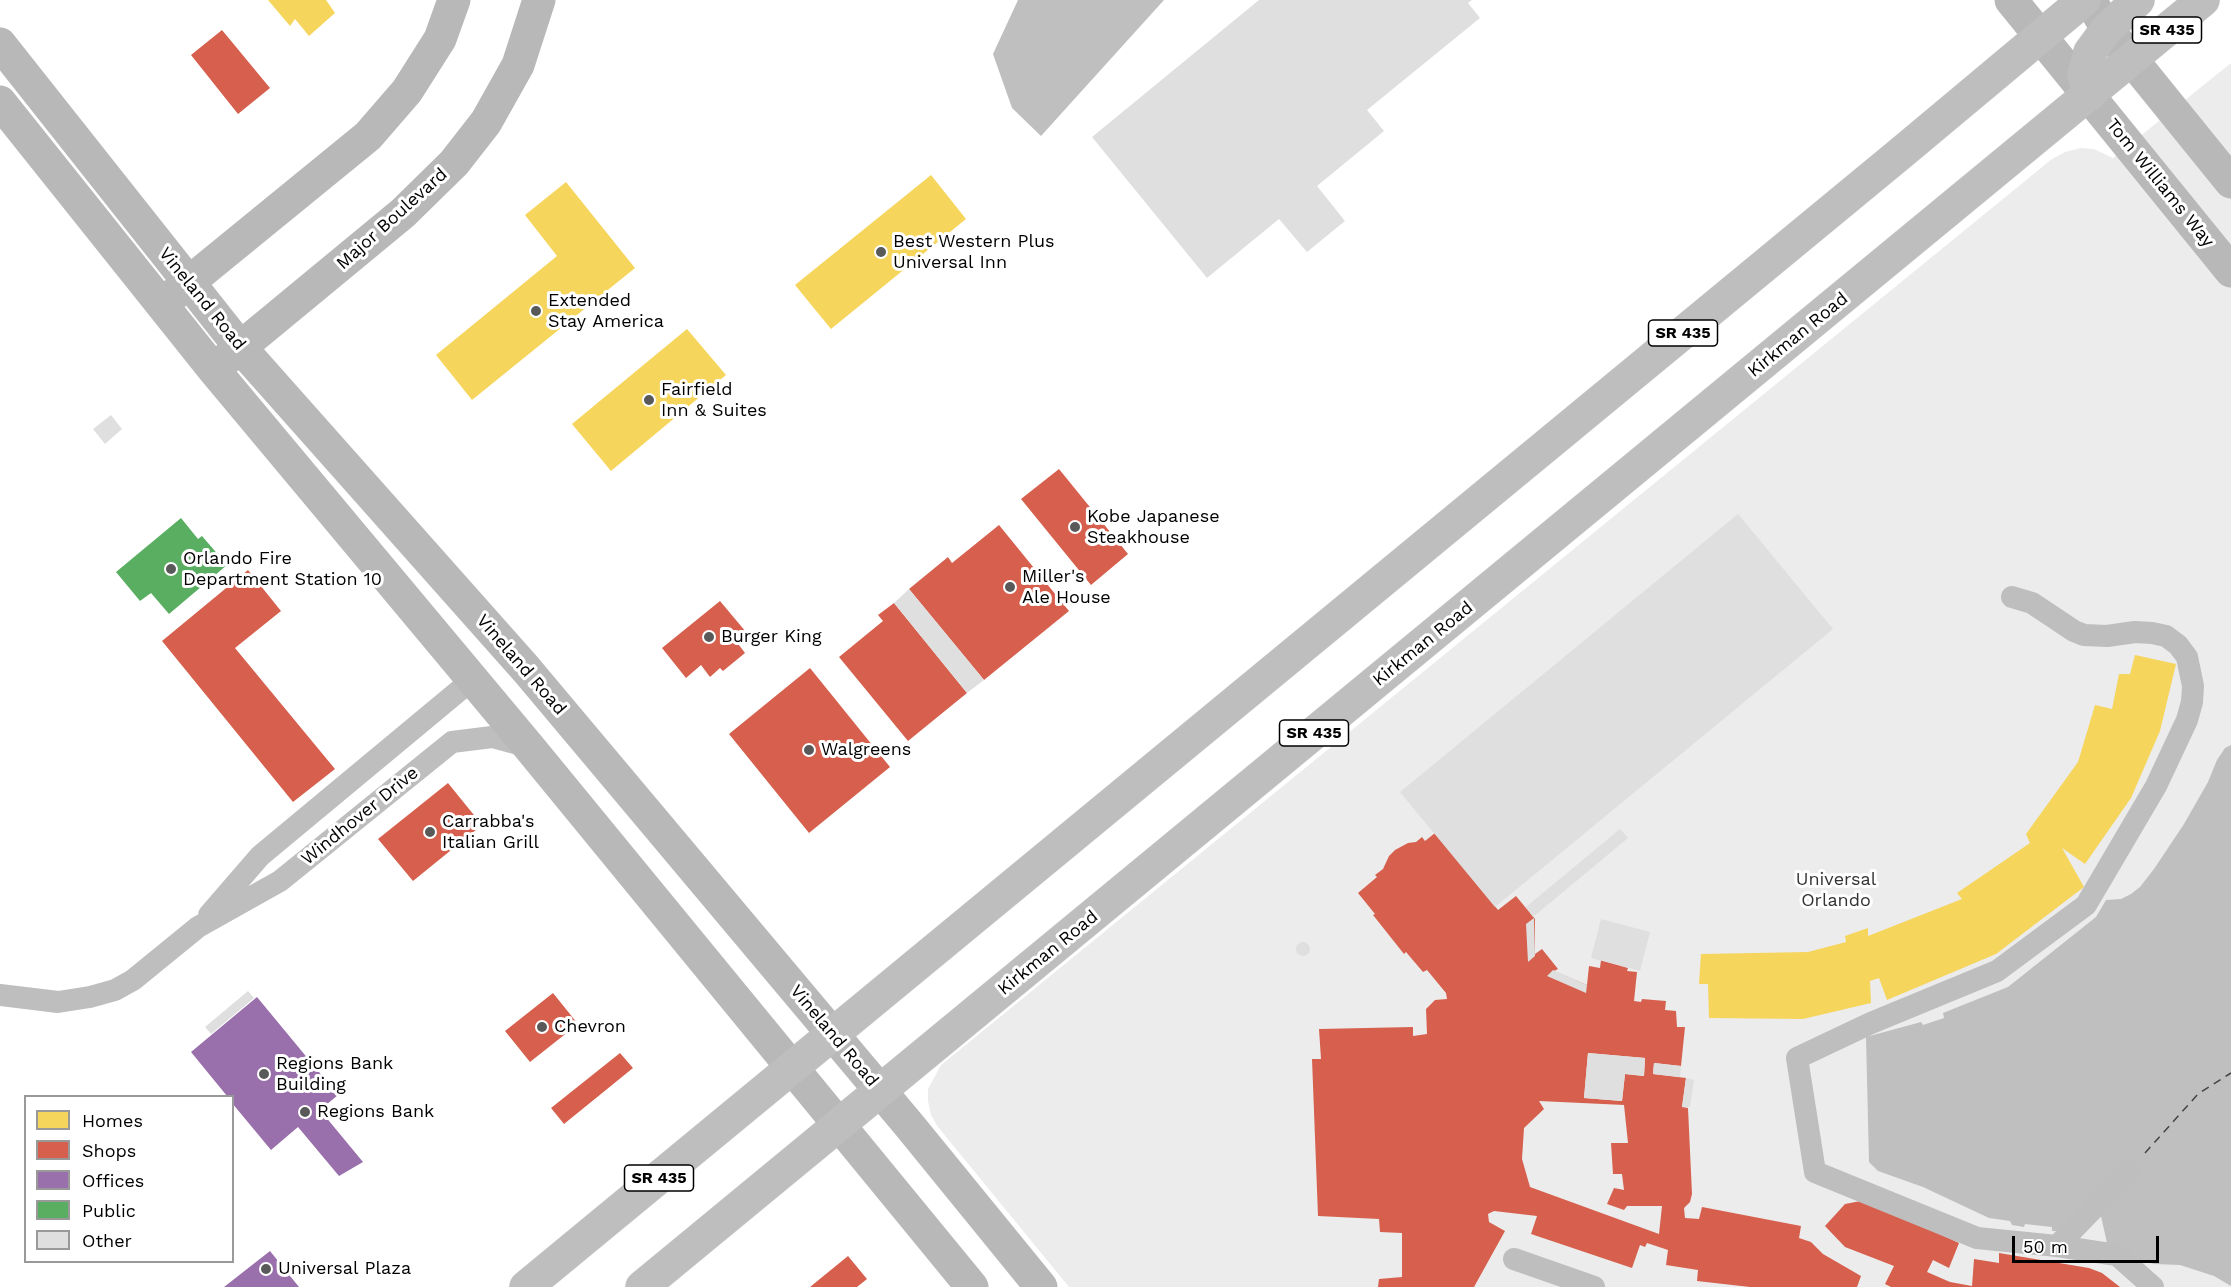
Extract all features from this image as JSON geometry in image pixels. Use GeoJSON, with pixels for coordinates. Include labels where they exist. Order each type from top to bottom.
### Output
{"type":"FeatureCollection","features":[{"type":"Feature","properties":{"kind":"main road","name":"SR 435"},"geometry":{"type":"LineString","coordinates":[[526,1287],[2084,0]]}},
{"type":"Feature","properties":{"kind":"main road"},"geometry":{"type":"LineString","coordinates":[[2089,95],[2085,75],[2086,61],[2095,44],[2107,29],[2138,0]]}},
{"type":"Feature","properties":{"kind":"main road","name":"Kirkman Road"},"geometry":{"type":"LineString","coordinates":[[642,1287],[2203,0]]}},
{"type":"Feature","properties":{"kind":"street"},"geometry":{"type":"LineString","coordinates":[[162,304],[368,136],[407,91],[440,39],[454,0]]}},
{"type":"Feature","properties":{"kind":"street"},"geometry":{"type":"LineString","coordinates":[[2012,0],[2089,95]]}},
{"type":"Feature","properties":{"kind":"street"},"geometry":{"type":"LineString","coordinates":[[2090,0],[2107,29],[2231,182]]}},
{"type":"Feature","properties":{"kind":"street","name":"Major Boulevard"},"geometry":{"type":"LineString","coordinates":[[214,369],[404,213],[454,163],[486,122],[518,65],[532,1]]}},
{"type":"Feature","properties":{"kind":"street","name":"Vineland Road"},"geometry":{"type":"LineString","coordinates":[[0,44],[240,347],[526,669],[1041,1287]]}},
{"type":"Feature","properties":{"kind":"street","name":"Tom Williams Way"},"geometry":{"type":"LineString","coordinates":[[2089,95],[2231,271]]}},
{"type":"Feature","properties":{"kind":"street","name":"Vineland Road"},"geometry":{"type":"LineString","coordinates":[[0,102],[214,369],[473,679],[972,1287]]}},
{"type":"Feature","properties":{"kind":"street"},"geometry":{"type":"LineString","coordinates":[[315,491],[401,563],[473,648],[526,669]]}},
{"type":"Feature","properties":{"kind":"street"},"geometry":{"type":"LineString","coordinates":[[2012,597],[2032,603],[2074,631],[2084,635],[2152,633],[2166,636],[2178,645],[2187,657],[2193,686],[2192,702],[2180,739],[2156,786],[2086,904],[1997,971],[1871,1023],[1797,1058],[1815,1172],[1973,1246],[2057,1246],[2117,1255],[2153,1287]]}},
{"type":"Feature","properties":{"kind":"street"},"geometry":{"type":"LineString","coordinates":[[473,679],[534,708],[594,776],[637,801]]}},
{"type":"Feature","properties":{"kind":"street","name":"Windhover Drive"},"geometry":{"type":"LineString","coordinates":[[0,995],[58,1002],[107,993],[133,980],[198,927],[260,856],[473,679]]}},
{"type":"Feature","properties":{"kind":"street","name":"Windhover Drive"},"geometry":{"type":"LineString","coordinates":[[198,927],[280,881],[452,742],[492,737],[529,747]]}},
{"type":"Feature","properties":{"kind":"street"},"geometry":{"type":"LineString","coordinates":[[260,856],[280,881]]}},
{"type":"Feature","properties":{"kind":"street"},"geometry":{"type":"LineString","coordinates":[[2057,1246],[2129,1172]]}},
{"type":"Feature","properties":{"kind":"street"},"geometry":{"type":"LineString","coordinates":[[1514,1259],[1594,1287]]}},
{"type":"Feature","properties":{"kind":"green space","name":"Universal Orlando"},"geometry":{"type":"Polygon","coordinates":[[[2231,63],[2231,1287],[1069,1287],[938,1127],[931,1115],[928,1089],[941,1065],[2052,159],[2065,152],[2081,148],[2094,149],[2113,158],[2231,63]]]}},
{"type":"Feature","properties":{"kind":"shaded area"},"geometry":{"type":"Polygon","coordinates":[[[1018,0],[1164,0],[1041,136],[1012,108],[993,54],[1018,0]]]}},
{"type":"Feature","properties":{"kind":"shaded area"},"geometry":{"type":"Polygon","coordinates":[[[2231,745],[2231,1286],[2214,1276],[2180,1265],[2154,1264],[2128,1257],[2107,1243],[2101,1216],[2058,1231],[2052,1231],[2052,1227],[2012,1225],[2010,1221],[1989,1218],[1923,1187],[1878,1171],[1869,1162],[1866,1037],[1921,1022],[1923,1025],[1944,1018],[1943,1013],[2008,987],[2096,917],[2106,900],[2121,899],[2140,887],[2184,824],[2208,782],[2217,760],[2225,748],[2231,745]]]}},
{"type":"Feature","properties":{"kind":"building: Homes"},"geometry":{"type":"Polygon","coordinates":[[[268,0],[326,0],[335,13],[309,36],[295,19],[290,26],[268,0]]]}},
{"type":"Feature","properties":{"kind":"building: Homes","name":"Best Western Plus Universal Inn"},"geometry":{"type":"Polygon","coordinates":[[[931,175],[966,219],[831,329],[795,285],[931,175]]]}},
{"type":"Feature","properties":{"kind":"building: Homes","name":"Extended Stay America"},"geometry":{"type":"Polygon","coordinates":[[[566,182],[635,268],[472,400],[436,355],[557,256],[525,215],[566,182]]]}},
{"type":"Feature","properties":{"kind":"building: Homes","name":"Fairfield Inn & Suites"},"geometry":{"type":"Polygon","coordinates":[[[687,329],[726,375],[611,471],[572,424],[687,329]]]}},
{"type":"Feature","properties":{"kind":"building: Homes"},"geometry":{"type":"Polygon","coordinates":[[[2135,655],[2176,664],[2160,731],[2131,798],[2085,864],[2062,848],[2084,887],[1996,954],[1887,1000],[1879,978],[1870,981],[1871,1003],[1803,1019],[1709,1018],[1708,984],[1699,984],[1701,954],[1808,952],[1846,942],[1845,936],[1868,928],[1868,936],[1962,899],[1957,893],[2030,843],[2026,834],[2078,762],[2095,705],[2112,709],[2119,674],[2130,674],[2135,655]]]}},
{"type":"Feature","properties":{"kind":"building: Shops"},"geometry":{"type":"Polygon","coordinates":[[[222,30],[270,88],[238,114],[191,55],[222,30]]]}},
{"type":"Feature","properties":{"kind":"building: Shops","name":"Kobe Japanese Steakhouse"},"geometry":{"type":"Polygon","coordinates":[[[1059,469],[1128,554],[1091,585],[1021,499],[1059,469]]]}},
{"type":"Feature","properties":{"kind":"building: Shops"},"geometry":{"type":"Polygon","coordinates":[[[999,525],[1069,611],[984,680],[909,589],[948,557],[952,563],[999,525]]]}},
{"type":"Feature","properties":{"kind":"building: Shops"},"geometry":{"type":"Polygon","coordinates":[[[248,570],[281,611],[235,648],[335,769],[293,802],[162,641],[248,570]]]}},
{"type":"Feature","properties":{"kind":"building: Shops","name":"Burger King"},"geometry":{"type":"Polygon","coordinates":[[[720,601],[746,632],[736,641],[745,653],[723,671],[720,668],[710,677],[701,665],[686,678],[662,648],[720,601]]]}},
{"type":"Feature","properties":{"kind":"building: Shops"},"geometry":{"type":"Polygon","coordinates":[[[894,603],[967,693],[908,741],[839,657],[883,621],[878,615],[894,603]]]}},
{"type":"Feature","properties":{"kind":"building: Shops","name":"Walgreens"},"geometry":{"type":"Polygon","coordinates":[[[810,668],[890,767],[809,833],[729,734],[810,668]]]}},
{"type":"Feature","properties":{"kind":"building: Shops","name":"Carrabba's Italian Grill"},"geometry":{"type":"Polygon","coordinates":[[[448,783],[482,825],[413,881],[378,839],[448,783]]]}},
{"type":"Feature","properties":{"kind":"building: Shops"},"geometry":{"type":"Polygon","coordinates":[[[1435,833],[1498,910],[1516,896],[1535,919],[1535,954],[1542,949],[1558,969],[1554,971],[1587,985],[1589,966],[1600,968],[1601,960],[1628,968],[1627,971],[1637,972],[1634,1001],[1641,1002],[1642,999],[1666,1001],[1665,1010],[1676,1011],[1677,1027],[1685,1027],[1681,1066],[1654,1063],[1653,1074],[1686,1078],[1682,1107],[1688,1108],[1692,1194],[1690,1202],[1684,1208],[1685,1218],[1699,1219],[1702,1207],[1801,1226],[1799,1238],[1811,1242],[1823,1254],[1861,1276],[1857,1287],[1750,1287],[1697,1281],[1698,1270],[1666,1265],[1668,1250],[1647,1243],[1645,1247],[1640,1245],[1632,1268],[1531,1234],[1537,1216],[1494,1211],[1488,1214],[1489,1222],[1505,1231],[1474,1287],[1378,1287],[1379,1279],[1402,1277],[1402,1233],[1380,1232],[1379,1219],[1318,1216],[1312,1059],[1321,1059],[1319,1029],[1413,1027],[1413,1036],[1427,1034],[1426,1009],[1435,1000],[1447,999],[1446,993],[1427,970],[1423,972],[1406,952],[1404,954],[1358,893],[1377,877],[1375,875],[1383,869],[1389,856],[1395,850],[1408,843],[1416,842],[1422,837],[1425,841],[1435,833]],[[1588,1053],[1584,1098],[1622,1101],[1625,1074],[1644,1076],[1645,1058],[1588,1053]],[[1539,1101],[1544,1109],[1524,1128],[1522,1159],[1530,1187],[1659,1234],[1662,1206],[1627,1206],[1624,1210],[1607,1204],[1614,1188],[1624,1190],[1622,1174],[1613,1174],[1611,1143],[1628,1143],[1624,1105],[1539,1101]]]}},
{"type":"Feature","properties":{"kind":"building: Shops","name":"Chevron"},"geometry":{"type":"Polygon","coordinates":[[[553,993],[578,1024],[530,1062],[505,1031],[553,993]]]}},
{"type":"Feature","properties":{"kind":"building: Shops","name":"Chevron"},"geometry":{"type":"Polygon","coordinates":[[[620,1053],[633,1068],[564,1124],[551,1108],[620,1053]]]}},
{"type":"Feature","properties":{"kind":"building: Shops"},"geometry":{"type":"Polygon","coordinates":[[[1866,1200],[1959,1243],[1949,1268],[1933,1260],[1927,1272],[1950,1282],[1972,1286],[1974,1259],[1999,1263],[1999,1253],[2089,1268],[2102,1273],[2120,1287],[1891,1287],[1885,1284],[1894,1266],[1845,1247],[1825,1226],[1845,1204],[1866,1200]]]}},
{"type":"Feature","properties":{"kind":"building: Shops"},"geometry":{"type":"Polygon","coordinates":[[[848,1256],[867,1279],[857,1287],[810,1287],[848,1256]]]}},
{"type":"Feature","properties":{"kind":"building: Offices","name":"Regions Bank Building"},"geometry":{"type":"Polygon","coordinates":[[[257,997],[338,1095],[320,1110],[363,1162],[339,1176],[298,1127],[271,1150],[234,1105],[234,1095],[226,1095],[191,1052],[257,997]]]}},
{"type":"Feature","properties":{"kind":"building: Offices","name":"Universal Plaza"},"geometry":{"type":"Polygon","coordinates":[[[270,1251],[299,1287],[224,1287],[270,1251]]]}},
{"type":"Feature","properties":{"kind":"building: Public","name":"Orlando Fire Department Station 10"},"geometry":{"type":"Polygon","coordinates":[[[181,518],[198,539],[202,536],[227,565],[169,614],[151,593],[140,601],[116,572],[181,518]]]}},
{"type":"Feature","properties":{"kind":"building: Other"},"geometry":{"type":"Polygon","coordinates":[[[1259,0],[1472,0],[1468,3],[1480,18],[1367,110],[1384,131],[1317,186],[1345,221],[1307,252],[1279,219],[1207,278],[1092,137],[1259,0]]]}},
{"type":"Feature","properties":{"kind":"building: Other"},"geometry":{"type":"Polygon","coordinates":[[[111,415],[122,429],[105,444],[93,429],[111,415]]]}},
{"type":"Feature","properties":{"kind":"building: Other"},"geometry":{"type":"Polygon","coordinates":[[[1738,514],[1833,629],[1495,907],[1400,792],[1738,514]]]}},
{"type":"Feature","properties":{"kind":"building: Other"},"geometry":{"type":"Polygon","coordinates":[[[909,589],[984,680],[967,693],[894,603],[909,589]]]}},
{"type":"Feature","properties":{"kind":"building: Other"},"geometry":{"type":"Polygon","coordinates":[[[1620,829],[1628,838],[1533,917],[1526,907],[1620,829]]]}},
{"type":"Feature","properties":{"kind":"building: Other"},"geometry":{"type":"Polygon","coordinates":[[[1534,918],[1535,956],[1528,962],[1526,924],[1534,918]]]}},
{"type":"Feature","properties":{"kind":"building: Other"},"geometry":{"type":"Polygon","coordinates":[[[1601,919],[1650,932],[1640,971],[1591,958],[1601,919]]]}},
{"type":"Feature","properties":{"kind":"building: Other"},"geometry":{"type":"Polygon","coordinates":[[[1300,942],[1306,942],[1310,949],[1306,956],[1300,956],[1296,952],[1296,946],[1300,942]]]}},
{"type":"Feature","properties":{"kind":"building: Other"},"geometry":{"type":"Polygon","coordinates":[[[1553,970],[1587,985],[1586,993],[1547,976],[1553,970]]]}},
{"type":"Feature","properties":{"kind":"building: Other"},"geometry":{"type":"Polygon","coordinates":[[[248,991],[254,998],[211,1034],[205,1027],[248,991]]]}},
{"type":"Feature","properties":{"kind":"building: Other"},"geometry":{"type":"Polygon","coordinates":[[[1588,1053],[1645,1058],[1644,1076],[1625,1074],[1622,1101],[1584,1098],[1588,1053]]]}},
{"type":"Feature","properties":{"kind":"building: Other"},"geometry":{"type":"Polygon","coordinates":[[[1654,1063],[1681,1066],[1680,1077],[1653,1074],[1654,1063]]]}},
{"type":"Feature","properties":{"kind":"building: Other"},"geometry":{"type":"Polygon","coordinates":[[[1686,1078],[1694,1080],[1690,1107],[1682,1107],[1686,1078]]]}},
{"type":"Feature","properties":{"kind":"ferry route"},"geometry":{"type":"LineString","coordinates":[[2145,1153],[2198,1094],[2231,1073]]}},
{"type":"Feature","properties":{"kind":"place","name":"Best Western Plus Universal Inn"},"geometry":{"type":"Point","coordinates":[881,252]}},
{"type":"Feature","properties":{"kind":"place","name":"Extended Stay America"},"geometry":{"type":"Point","coordinates":[536,311]}},
{"type":"Feature","properties":{"kind":"place","name":"Fairfield Inn & Suites"},"geometry":{"type":"Point","coordinates":[649,400]}},
{"type":"Feature","properties":{"kind":"place","name":"Kobe Japanese Steakhouse"},"geometry":{"type":"Point","coordinates":[1075,527]}},
{"type":"Feature","properties":{"kind":"place","name":"Orlando Fire Department Station 10"},"geometry":{"type":"Point","coordinates":[171,569]}},
{"type":"Feature","properties":{"kind":"place","name":"Miller's Ale House"},"geometry":{"type":"Point","coordinates":[1010,587]}},
{"type":"Feature","properties":{"kind":"place","name":"Burger King"},"geometry":{"type":"Point","coordinates":[709,637]}},
{"type":"Feature","properties":{"kind":"place","name":"Walgreens"},"geometry":{"type":"Point","coordinates":[809,750]}},
{"type":"Feature","properties":{"kind":"place","name":"Carrabba's Italian Grill"},"geometry":{"type":"Point","coordinates":[430,832]}},
{"type":"Feature","properties":{"kind":"place","name":"Chevron"},"geometry":{"type":"Point","coordinates":[542,1027]}},
{"type":"Feature","properties":{"kind":"place","name":"Regions Bank Building"},"geometry":{"type":"Point","coordinates":[264,1074]}},
{"type":"Feature","properties":{"kind":"place","name":"Regions Bank"},"geometry":{"type":"Point","coordinates":[305,1112]}},
{"type":"Feature","properties":{"kind":"place","name":"Universal Plaza"},"geometry":{"type":"Point","coordinates":[266,1269]}}]}
